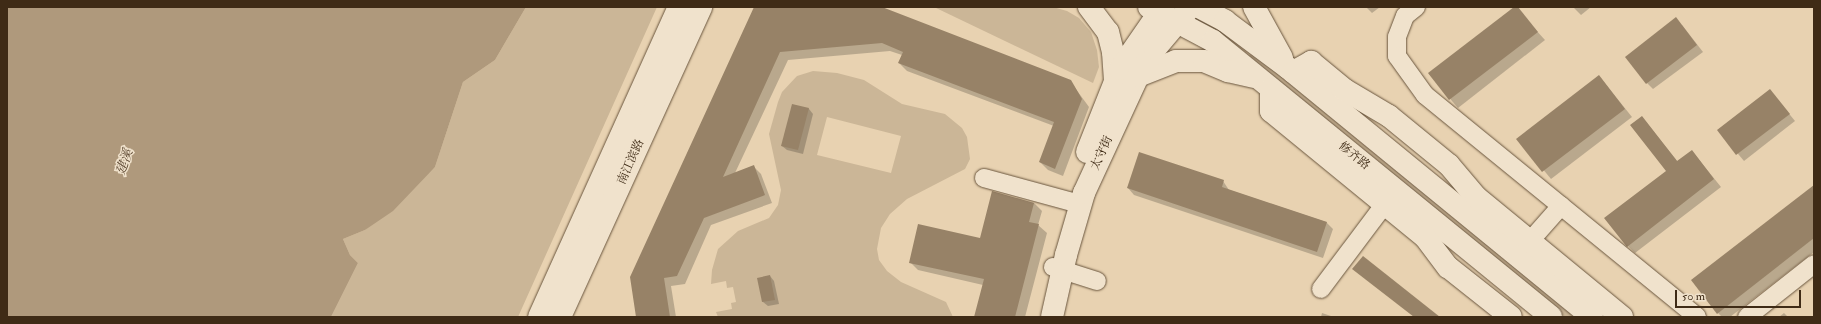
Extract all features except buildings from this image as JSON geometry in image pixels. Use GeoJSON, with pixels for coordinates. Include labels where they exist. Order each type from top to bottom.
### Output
{"type":"FeatureCollection","features":[{"type":"Feature","properties":{"kind":"main road","name":"南江滨路"},"geometry":{"type":"LineString","coordinates":[[539,317],[680,7]]}},
{"type":"Feature","properties":{"kind":"main road","name":"南江滨路"},"geometry":{"type":"LineString","coordinates":[[560,317],[701,7]]}},
{"type":"Feature","properties":{"kind":"main road"},"geometry":{"type":"LineString","coordinates":[[1089,7],[1108,32],[1113,52],[1115,81]]}},
{"type":"Feature","properties":{"kind":"main road"},"geometry":{"type":"LineString","coordinates":[[1199,7],[1225,21],[1290,70],[1592,317]]}},
{"type":"Feature","properties":{"kind":"main road"},"geometry":{"type":"LineString","coordinates":[[1254,7],[1262,25],[1290,70]]}},
{"type":"Feature","properties":{"kind":"main road","name":"太守街"},"geometry":{"type":"LineString","coordinates":[[1042,317],[1058,268],[1075,203],[1115,81],[1157,9]]}},
{"type":"Feature","properties":{"kind":"main road","name":"修齐路"},"geometry":{"type":"LineString","coordinates":[[1157,9],[1184,15],[1213,41],[1266,84],[1390,197],[1551,317]]}},
{"type":"Feature","properties":{"kind":"main road","name":"太守街"},"geometry":{"type":"LineString","coordinates":[[1075,203],[1138,76],[1155,49],[1184,15]]}},
{"type":"Feature","properties":{"kind":"main road"},"geometry":{"type":"LineString","coordinates":[[1138,76],[1176,61],[1204,61],[1266,84]]}},
{"type":"Feature","properties":{"kind":"main road"},"geometry":{"type":"LineString","coordinates":[[1290,70],[1311,62],[1345,90],[1390,116],[1449,165],[1476,197],[1622,317]]}},
{"type":"Feature","properties":{"kind":"main road"},"geometry":{"type":"LineString","coordinates":[[1390,197],[1426,237],[1448,267],[1511,317]]}},
{"type":"Feature","properties":{"kind":"main road","name":"太守街"},"geometry":{"type":"LineString","coordinates":[[1052,317],[1058,268]]}},
{"type":"Feature","properties":{"kind":"street"},"geometry":{"type":"LineString","coordinates":[[1416,7],[1405,16],[1397,37],[1397,56],[1406,71],[1425,95],[1697,317]]}},
{"type":"Feature","properties":{"kind":"street"},"geometry":{"type":"LineString","coordinates":[[984,178],[1075,203]]}},
{"type":"Feature","properties":{"kind":"street"},"geometry":{"type":"LineString","coordinates":[[1321,289],[1390,197]]}},
{"type":"Feature","properties":{"kind":"street"},"geometry":{"type":"LineString","coordinates":[[1530,242],[1561,206]]}},
{"type":"Feature","properties":{"kind":"street"},"geometry":{"type":"LineString","coordinates":[[1747,317],[1814,264]]}},
{"type":"Feature","properties":{"kind":"street"},"geometry":{"type":"LineString","coordinates":[[1058,268],[1097,280]]}},
{"type":"Feature","properties":{"kind":"shaded area"},"geometry":{"type":"Polygon","coordinates":[[[526,7],[657,7],[518,317],[331,317],[358,263],[350,255],[343,239],[365,230],[435,167],[463,82],[495,60],[526,7]]]}},
{"type":"Feature","properties":{"kind":"shaded area"},"geometry":{"type":"Polygon","coordinates":[[[934,7],[1053,7],[1067,11],[1079,18],[1091,32],[1097,50],[1099,67],[1093,83],[934,7]]]}},
{"type":"Feature","properties":{"kind":"shaded area"},"geometry":{"type":"Polygon","coordinates":[[[1254,51],[1578,317],[1565,317],[1248,57],[1254,51]]]}},
{"type":"Feature","properties":{"kind":"shaded area"},"geometry":{"type":"Polygon","coordinates":[[[813,71],[837,73],[864,80],[902,104],[945,114],[962,128],[967,137],[970,159],[965,169],[907,199],[890,214],[881,228],[877,249],[879,260],[887,271],[901,282],[946,302],[953,317],[718,317],[716,312],[732,309],[731,303],[736,302],[733,287],[727,288],[726,281],[711,284],[712,270],[718,249],[738,231],[769,218],[778,205],[781,190],[769,134],[782,92],[797,76],[813,71]],[[827,117],[817,155],[891,173],[901,136],[827,117]]]}},
{"type":"Feature","properties":{"kind":"water","name":"建溪"},"geometry":{"type":"Polygon","coordinates":[[[7,7],[526,7],[495,60],[463,82],[435,167],[393,211],[365,230],[343,239],[350,255],[358,263],[331,317],[7,317],[7,7]]]}}]}
